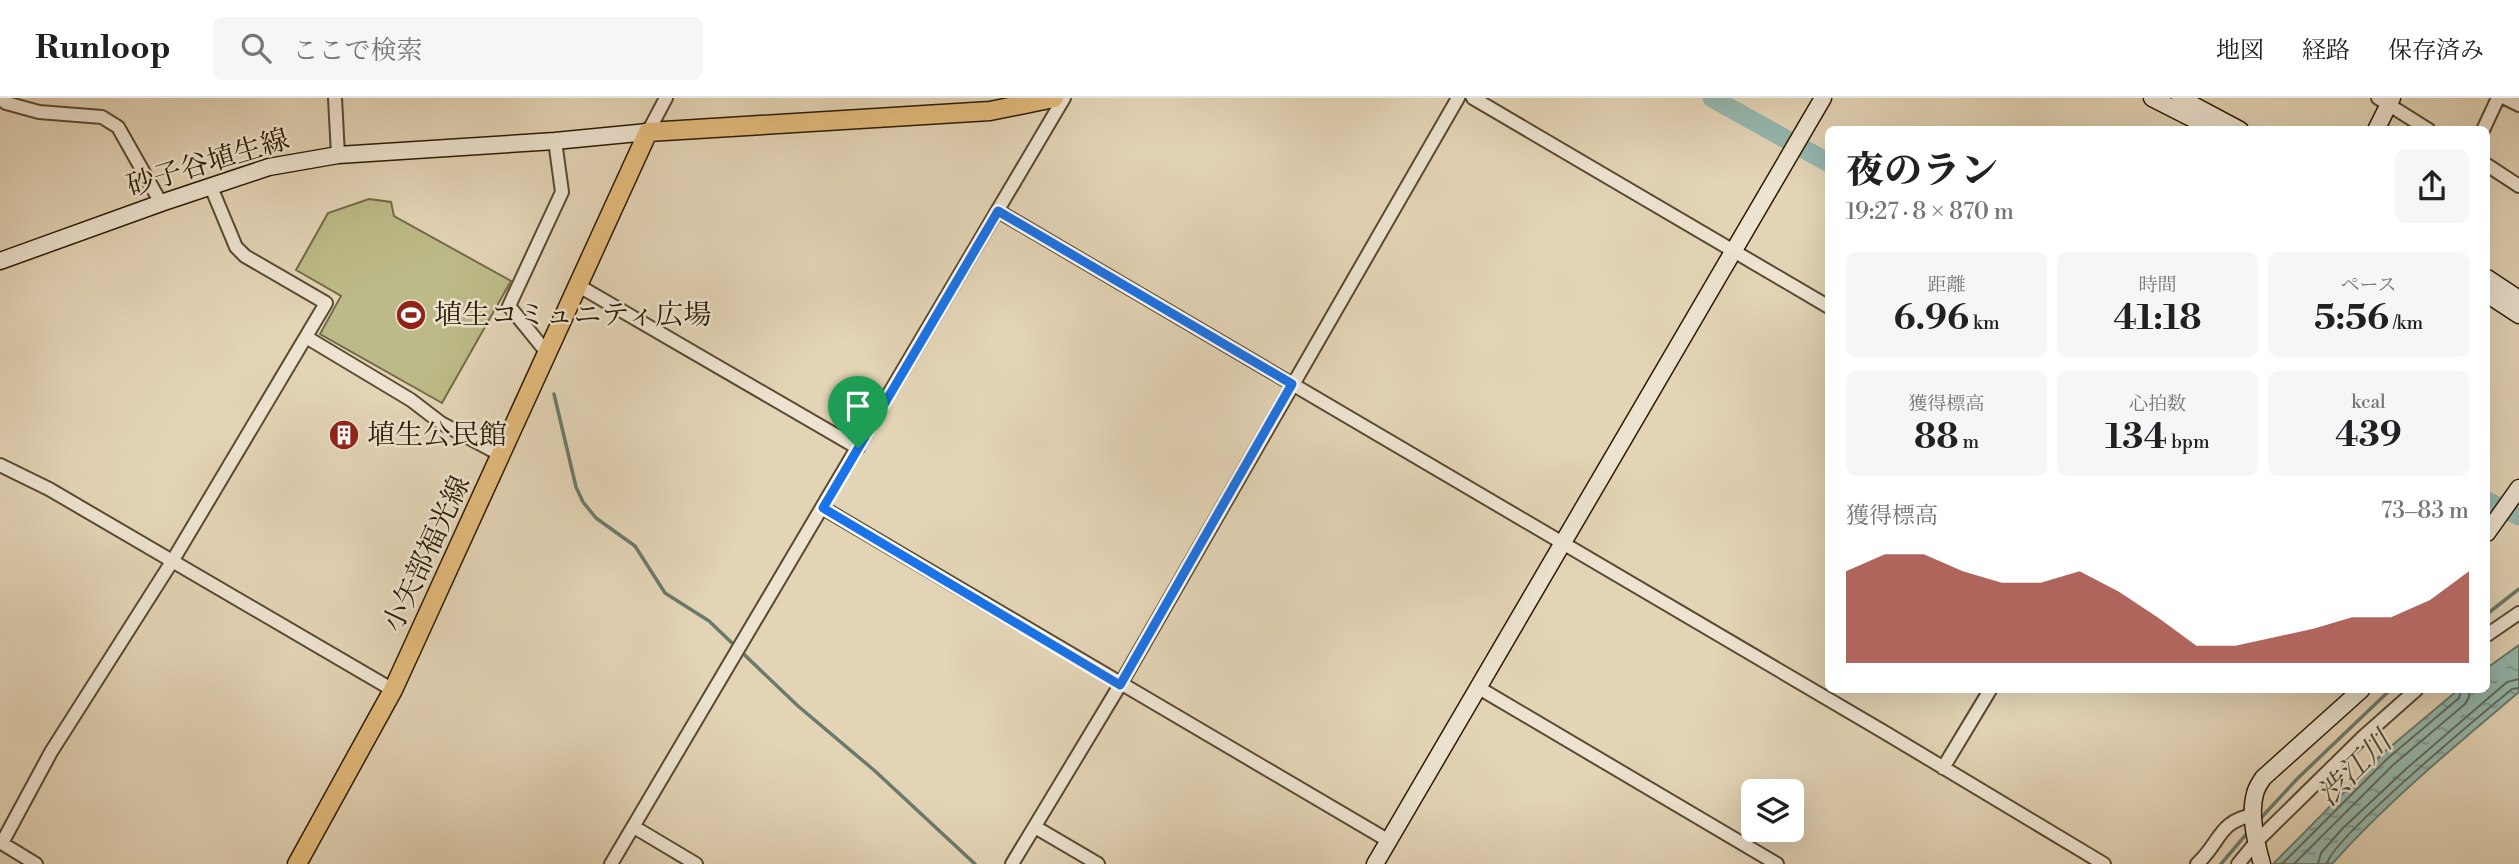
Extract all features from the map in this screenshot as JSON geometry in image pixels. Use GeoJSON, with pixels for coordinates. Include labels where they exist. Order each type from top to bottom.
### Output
{"type":"FeatureCollection","features":[{"type":"Feature","properties":{"kind":"main road"},"geometry":{"type":"LineString","coordinates":[[648,132],[990,111],[1054,98]]}},
{"type":"Feature","properties":{"kind":"main road","name":"小矢部福光線"},"geometry":{"type":"LineString","coordinates":[[297,864],[393,690],[648,132]]}},
{"type":"Feature","properties":{"kind":"street"},"geometry":{"type":"LineString","coordinates":[[0,98],[6,103],[39,112],[102,117],[118,127],[162,202]]}},
{"type":"Feature","properties":{"kind":"street"},"geometry":{"type":"LineString","coordinates":[[335,98],[338,155]]}},
{"type":"Feature","properties":{"kind":"street"},"geometry":{"type":"LineString","coordinates":[[648,132],[666,98]]}},
{"type":"Feature","properties":{"kind":"street"},"geometry":{"type":"LineString","coordinates":[[611,864],[1064,98]]}},
{"type":"Feature","properties":{"kind":"street"},"geometry":{"type":"LineString","coordinates":[[1012,864],[1120,685],[1458,98]]}},
{"type":"Feature","properties":{"kind":"street"},"geometry":{"type":"LineString","coordinates":[[1473,98],[1825,305]]}},
{"type":"Feature","properties":{"kind":"street"},"geometry":{"type":"LineString","coordinates":[[1375,864],[1823,98]]}},
{"type":"Feature","properties":{"kind":"street"},"geometry":{"type":"LineString","coordinates":[[2152,98],[2207,126]]}},
{"type":"Feature","properties":{"kind":"street"},"geometry":{"type":"LineString","coordinates":[[2485,126],[2498,98]]}},
{"type":"Feature","properties":{"kind":"street"},"geometry":{"type":"LineString","coordinates":[[2505,98],[2519,105]]}},
{"type":"Feature","properties":{"kind":"street"},"geometry":{"type":"LineString","coordinates":[[2184,99],[2233,126]]}},
{"type":"Feature","properties":{"kind":"street"},"geometry":{"type":"LineString","coordinates":[[2377,126],[2386,100],[2423,126]]}},
{"type":"Feature","properties":{"kind":"street","name":"砂子谷埴生線"},"geometry":{"type":"LineString","coordinates":[[0,261],[162,202],[269,167],[338,155],[648,132]]}},
{"type":"Feature","properties":{"kind":"street"},"geometry":{"type":"LineString","coordinates":[[548,354],[509,306],[562,192],[555,141]]}},
{"type":"Feature","properties":{"kind":"street"},"geometry":{"type":"LineString","coordinates":[[2490,167],[2519,186]]}},
{"type":"Feature","properties":{"kind":"street"},"geometry":{"type":"LineString","coordinates":[[36,864],[1,843],[51,752],[173,560],[326,303],[245,256],[236,247],[211,187]]}},
{"type":"Feature","properties":{"kind":"street"},"geometry":{"type":"LineString","coordinates":[[998,211],[2104,864]]}},
{"type":"Feature","properties":{"kind":"street"},"geometry":{"type":"LineString","coordinates":[[2490,280],[2519,299]]}},
{"type":"Feature","properties":{"kind":"street"},"geometry":{"type":"LineString","coordinates":[[579,286],[858,448]]}},
{"type":"Feature","properties":{"kind":"street"},"geometry":{"type":"LineString","coordinates":[[2490,296],[2519,315]]}},
{"type":"Feature","properties":{"kind":"street"},"geometry":{"type":"LineString","coordinates":[[306,337],[411,400],[441,423],[501,455]]}},
{"type":"Feature","properties":{"kind":"street"},"geometry":{"type":"LineString","coordinates":[[0,465],[49,489],[393,690]]}},
{"type":"Feature","properties":{"kind":"street"},"geometry":{"type":"LineString","coordinates":[[2490,529],[2515,493]]}},
{"type":"Feature","properties":{"kind":"street"},"geometry":{"type":"LineString","coordinates":[[823,508],[1389,841]]}},
{"type":"Feature","properties":{"kind":"street"},"geometry":{"type":"LineString","coordinates":[[2490,633],[2519,613]]}},
{"type":"Feature","properties":{"kind":"street"},"geometry":{"type":"LineString","coordinates":[[1479,688],[1777,864]]}},
{"type":"Feature","properties":{"kind":"street"},"geometry":{"type":"LineString","coordinates":[[1943,768],[1988,693]]}},
{"type":"Feature","properties":{"kind":"street"},"geometry":{"type":"LineString","coordinates":[[2262,864],[2256,842],[2254,815],[2255,793],[2263,778],[2358,693]]}},
{"type":"Feature","properties":{"kind":"street"},"geometry":{"type":"LineString","coordinates":[[2238,864],[2256,842],[2363,737],[2413,693]]}},
{"type":"Feature","properties":{"kind":"street"},"geometry":{"type":"LineString","coordinates":[[2197,864],[2230,822],[2239,817],[2254,815]]}},
{"type":"Feature","properties":{"kind":"street"},"geometry":{"type":"LineString","coordinates":[[635,827],[696,864]]}},
{"type":"Feature","properties":{"kind":"street"},"geometry":{"type":"LineString","coordinates":[[1035,827],[1092,862]]}},
{"type":"Feature","properties":{"kind":"shaded area","name":"埴生コミュニティ広場"},"geometry":{"type":"Polygon","coordinates":[[[369,199],[391,202],[394,216],[511,281],[442,403],[320,334],[341,296],[296,270],[328,213],[369,199]]]}},
{"type":"Feature","properties":{"kind":"water"},"geometry":{"type":"Polygon","coordinates":[[[2519,645],[2519,692],[2399,796],[2332,864],[2273,864],[2383,753],[2454,693],[2490,693],[2490,666],[2519,645]]]}},
{"type":"Feature","properties":{"kind":"waterway"},"geometry":{"type":"LineString","coordinates":[[1712,98],[1825,161]]}},
{"type":"Feature","properties":{"kind":"waterway"},"geometry":{"type":"LineString","coordinates":[[554,394],[576,487],[583,502],[596,518],[635,546],[665,593],[709,621],[798,706],[875,771],[975,864]]}},
{"type":"Feature","properties":{"kind":"waterway"},"geometry":{"type":"LineString","coordinates":[[2490,502],[2519,516]]}},
{"type":"Feature","properties":{"kind":"waterway"},"geometry":{"type":"LineString","coordinates":[[2490,612],[2519,589]]}},
{"type":"Feature","properties":{"kind":"waterway","name":"渋江川"},"geometry":{"type":"LineString","coordinates":[[2259,820],[2297,779],[2387,693]]}},
{"type":"Feature","properties":{"kind":"waterway"},"geometry":{"type":"LineString","coordinates":[[2221,864],[2249,831]]}},
{"type":"Feature","properties":{"kind":"place","name":"埴生コミュニティ広場"},"geometry":{"type":"Point","coordinates":[411,315]}},
{"type":"Feature","properties":{"kind":"place","name":"埴生公民館"},"geometry":{"type":"Point","coordinates":[344,435]}},
{"type":"Feature","properties":{"kind":"route"},"geometry":{"type":"LineString","coordinates":[[998,211],[1292,384],[1120,685],[823,508],[858,448],[998,211]]}}]}
